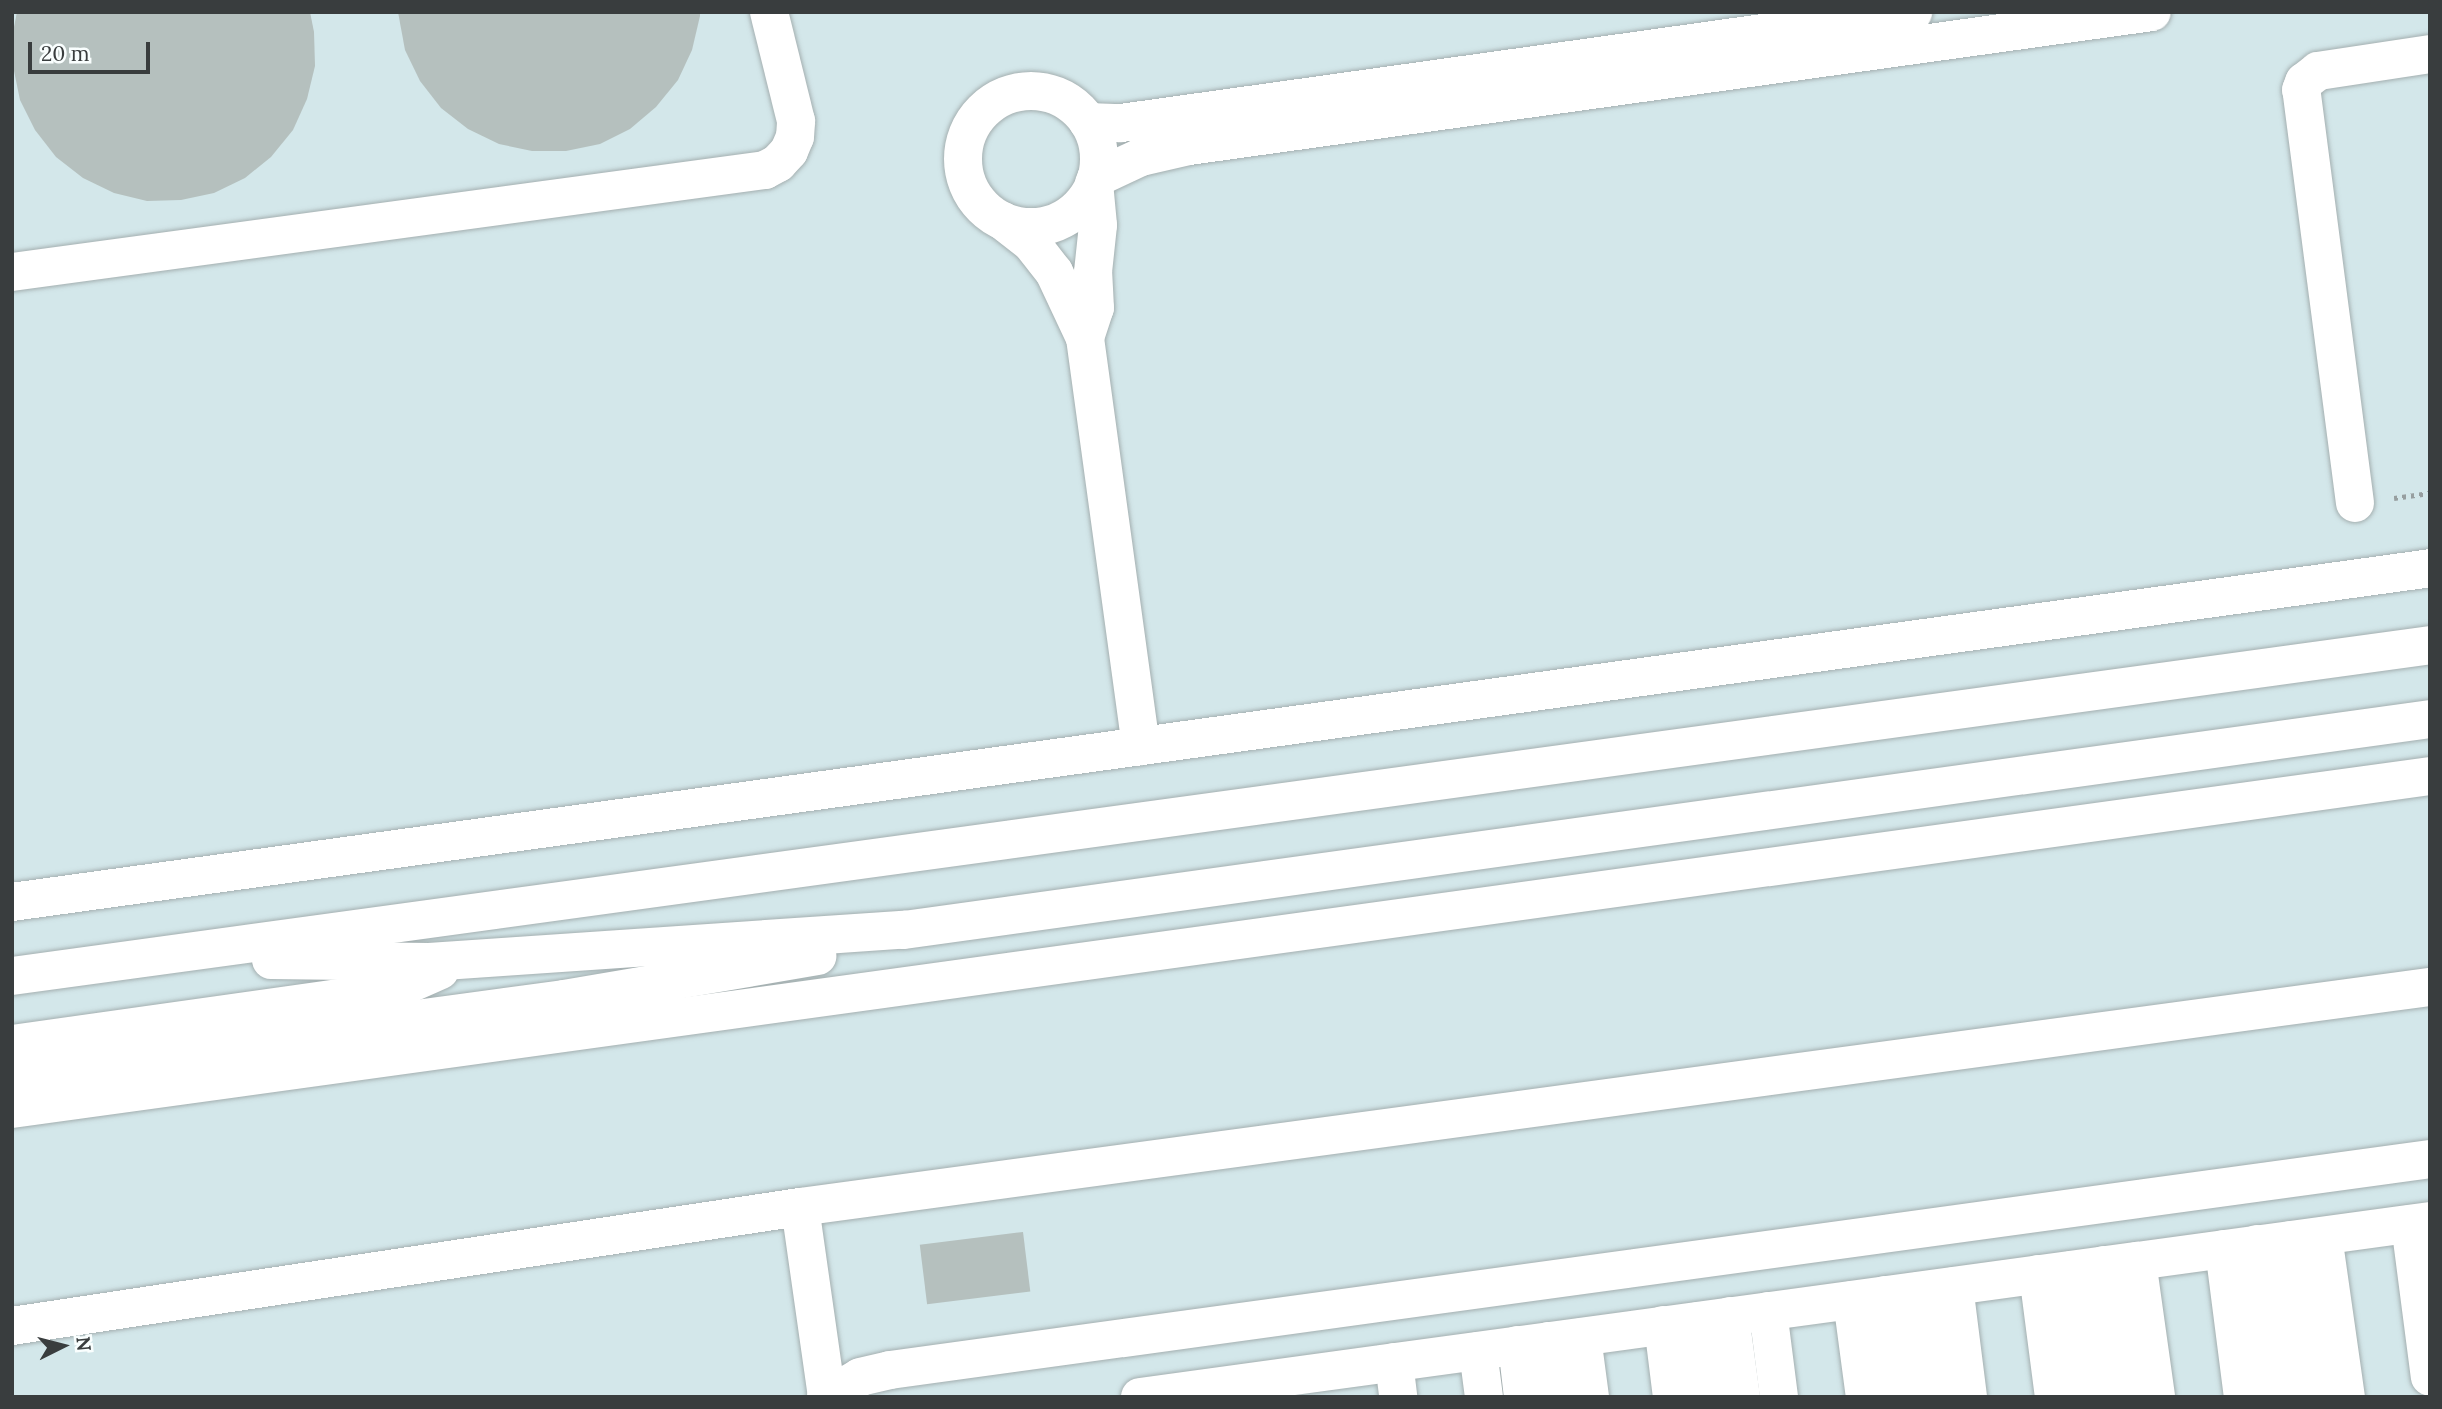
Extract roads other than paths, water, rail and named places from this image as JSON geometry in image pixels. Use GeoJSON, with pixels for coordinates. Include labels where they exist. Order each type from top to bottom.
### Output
{"type":"FeatureCollection","features":[{"type":"Feature","properties":{"kind":"street"},"geometry":{"type":"LineString","coordinates":[[12,272],[765,170],[778,163],[789,151],[795,137],[796,121],[769,12]]}},
{"type":"Feature","properties":{"kind":"street"},"geometry":{"type":"LineString","coordinates":[[1088,122],[1121,122],[1913,12]]}},
{"type":"Feature","properties":{"kind":"street"},"geometry":{"type":"LineString","coordinates":[[1003,220],[1021,226],[1041,226],[1059,221],[1076,210],[1095,181],[1141,157],[1189,146],[2152,12]]}},
{"type":"Feature","properties":{"kind":"street"},"geometry":{"type":"LineString","coordinates":[[2355,503],[2301,90],[2304,82],[2318,71],[2430,54]]}},
{"type":"Feature","properties":{"kind":"street"},"geometry":{"type":"LineString","coordinates":[[1085,338],[1095,308],[1093,272],[1098,225],[1095,181],[1099,159],[1096,139],[1088,122],[1075,107],[1059,97],[1040,91],[1021,91],[1002,96],[986,107],[974,121],[965,139],[965,178],[986,210],[1032,244],[1054,272],[1085,338],[1141,746]]}},
{"type":"Feature","properties":{"kind":"street"},"geometry":{"type":"LineString","coordinates":[[12,902],[2430,568]]}},
{"type":"Feature","properties":{"kind":"street"},"geometry":{"type":"LineString","coordinates":[[12,976],[2430,645]]}},
{"type":"Feature","properties":{"kind":"street"},"geometry":{"type":"LineString","coordinates":[[143,958],[429,962],[904,930],[2424,719]]}},
{"type":"Feature","properties":{"kind":"street"},"geometry":{"type":"LineString","coordinates":[[12,1109],[2430,776]]}},
{"type":"Feature","properties":{"kind":"street"},"geometry":{"type":"LineString","coordinates":[[12,1044],[353,996],[407,985],[464,959],[558,901]]}},
{"type":"Feature","properties":{"kind":"street"},"geometry":{"type":"LineString","coordinates":[[12,1074],[726,974],[821,955],[904,930]]}},
{"type":"Feature","properties":{"kind":"street"},"geometry":{"type":"LineString","coordinates":[[12,1326],[800,1207],[2430,987]]}},
{"type":"Feature","properties":{"kind":"street"},"geometry":{"type":"LineString","coordinates":[[800,1207],[827,1396],[860,1377],[890,1370],[2430,1159]]}},
{"type":"Feature","properties":{"kind":"street"},"geometry":{"type":"LineString","coordinates":[[1179,1394],[1344,1383],[1478,1351],[2420,1222],[2430,1377]]}},
{"type":"Feature","properties":{"kind":"street"},"geometry":{"type":"LineString","coordinates":[[2243,1397],[2274,1242]]}},
{"type":"Feature","properties":{"kind":"street"},"geometry":{"type":"LineString","coordinates":[[2274,1242],[2278,1397]]}},
{"type":"Feature","properties":{"kind":"street"},"geometry":{"type":"LineString","coordinates":[[2274,1242],[2312,1397]]}},
{"type":"Feature","properties":{"kind":"street"},"geometry":{"type":"LineString","coordinates":[[2274,1242],[2346,1397]]}},
{"type":"Feature","properties":{"kind":"street"},"geometry":{"type":"LineString","coordinates":[[2054,1397],[2088,1268]]}},
{"type":"Feature","properties":{"kind":"street"},"geometry":{"type":"LineString","coordinates":[[2088,1268],[2089,1397]]}},
{"type":"Feature","properties":{"kind":"street"},"geometry":{"type":"LineString","coordinates":[[2088,1268],[2122,1397]]}},
{"type":"Feature","properties":{"kind":"street"},"geometry":{"type":"LineString","coordinates":[[2088,1268],[2156,1397]]}},
{"type":"Feature","properties":{"kind":"street"},"geometry":{"type":"LineString","coordinates":[[1865,1397],[1903,1293]]}},
{"type":"Feature","properties":{"kind":"street"},"geometry":{"type":"LineString","coordinates":[[1898,1397],[1903,1293]]}},
{"type":"Feature","properties":{"kind":"street"},"geometry":{"type":"LineString","coordinates":[[1903,1293],[1933,1397]]}},
{"type":"Feature","properties":{"kind":"street"},"geometry":{"type":"LineString","coordinates":[[1903,1293],[1968,1397]]}},
{"type":"Feature","properties":{"kind":"street"},"geometry":{"type":"LineString","coordinates":[[1768,1311],[1779,1397]]}},
{"type":"Feature","properties":{"kind":"street"},"geometry":{"type":"LineString","coordinates":[[1672,1397],[1697,1321]]}},
{"type":"Feature","properties":{"kind":"street"},"geometry":{"type":"LineString","coordinates":[[1697,1321],[1708,1397]]}},
{"type":"Feature","properties":{"kind":"street"},"geometry":{"type":"LineString","coordinates":[[1697,1321],[1741,1397]]}},
{"type":"Feature","properties":{"kind":"street"},"geometry":{"type":"LineString","coordinates":[[1523,1397],[1549,1341]]}},
{"type":"Feature","properties":{"kind":"street"},"geometry":{"type":"LineString","coordinates":[[1549,1341],[1555,1397]]}},
{"type":"Feature","properties":{"kind":"street"},"geometry":{"type":"LineString","coordinates":[[1549,1341],[1590,1397]]}},
{"type":"Feature","properties":{"kind":"street"},"geometry":{"type":"LineString","coordinates":[[1478,1351],[1484,1397]]}}]}
